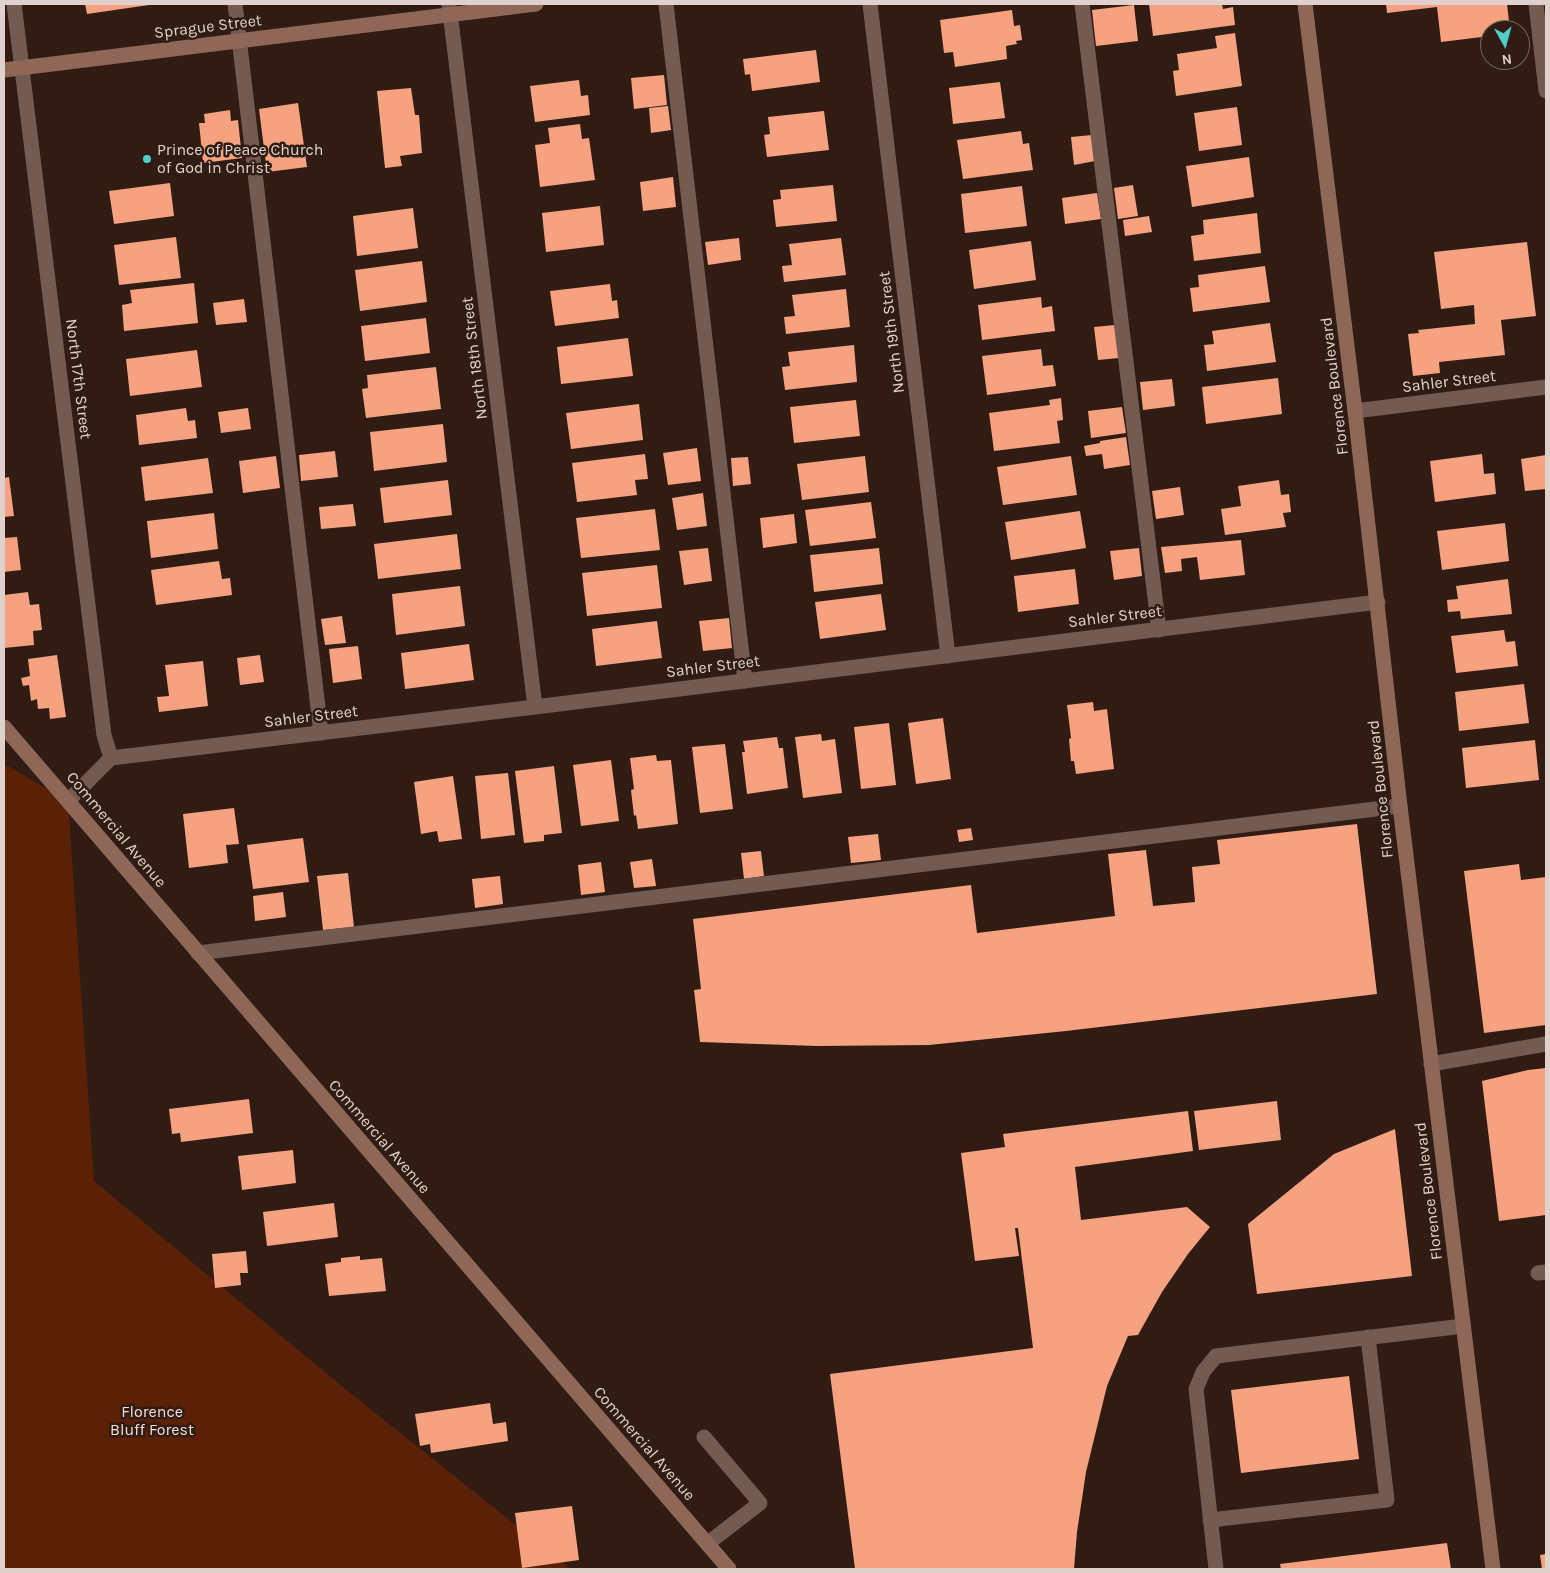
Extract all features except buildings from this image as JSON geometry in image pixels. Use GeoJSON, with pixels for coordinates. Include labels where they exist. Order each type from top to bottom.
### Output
{"type":"FeatureCollection","features":[{"type":"Feature","properties":{"kind":"street","name":"North 17th Street"},"geometry":{"type":"LineString","coordinates":[[14,4],[104,735],[112,758]]}},
{"type":"Feature","properties":{"kind":"street"},"geometry":{"type":"LineString","coordinates":[[236,4],[321,733]]}},
{"type":"Feature","properties":{"kind":"street","name":"Sprague Street"},"geometry":{"type":"LineString","coordinates":[[4,70],[240,41],[450,9],[536,4]]}},
{"type":"Feature","properties":{"kind":"street"},"geometry":{"type":"LineString","coordinates":[[666,4],[745,681]]}},
{"type":"Feature","properties":{"kind":"street","name":"North 19th Street"},"geometry":{"type":"LineString","coordinates":[[870,4],[948,656]]}},
{"type":"Feature","properties":{"kind":"street"},"geometry":{"type":"LineString","coordinates":[[1082,4],[1159,630]]}},
{"type":"Feature","properties":{"kind":"street","name":"Florence Boulevard"},"geometry":{"type":"LineString","coordinates":[[1305,4],[1493,1569]]}},
{"type":"Feature","properties":{"kind":"street"},"geometry":{"type":"LineString","coordinates":[[1536,4],[1546,91]]}},
{"type":"Feature","properties":{"kind":"street","name":"North 18th Street"},"geometry":{"type":"LineString","coordinates":[[450,9],[535,707]]}},
{"type":"Feature","properties":{"kind":"street","name":"Sahler Street"},"geometry":{"type":"LineString","coordinates":[[1355,411],[1546,387]]}},
{"type":"Feature","properties":{"kind":"street","name":"Sahler Street"},"geometry":{"type":"LineString","coordinates":[[112,758],[1378,602]]}},
{"type":"Feature","properties":{"kind":"street","name":"Commercial Avenue"},"geometry":{"type":"LineString","coordinates":[[4,727],[729,1569]]}},
{"type":"Feature","properties":{"kind":"street"},"geometry":{"type":"LineString","coordinates":[[68,801],[112,758]]}},
{"type":"Feature","properties":{"kind":"street"},"geometry":{"type":"LineString","coordinates":[[198,954],[1400,806]]}},
{"type":"Feature","properties":{"kind":"street"},"geometry":{"type":"LineString","coordinates":[[1431,1064],[1546,1044]]}},
{"type":"Feature","properties":{"kind":"street"},"geometry":{"type":"LineString","coordinates":[[1216,1569],[1196,1389],[1203,1372],[1216,1356],[1463,1326]]}},
{"type":"Feature","properties":{"kind":"street"},"geometry":{"type":"LineString","coordinates":[[1210,1520],[1387,1500],[1368,1337]]}},
{"type":"Feature","properties":{"kind":"street"},"geometry":{"type":"LineString","coordinates":[[704,1437],[760,1503],[707,1544]]}},
{"type":"Feature","properties":{"kind":"green space","name":"Florence Bluff Forest"},"geometry":{"type":"Polygon","coordinates":[[[4,764],[68,801],[94,1181],[349,1392],[571,1569],[4,1569],[4,764]]]}},
{"type":"Feature","properties":{"kind":"place","name":"Prince of Peace Church of God in Christ"},"geometry":{"type":"Point","coordinates":[147,159]}}]}
